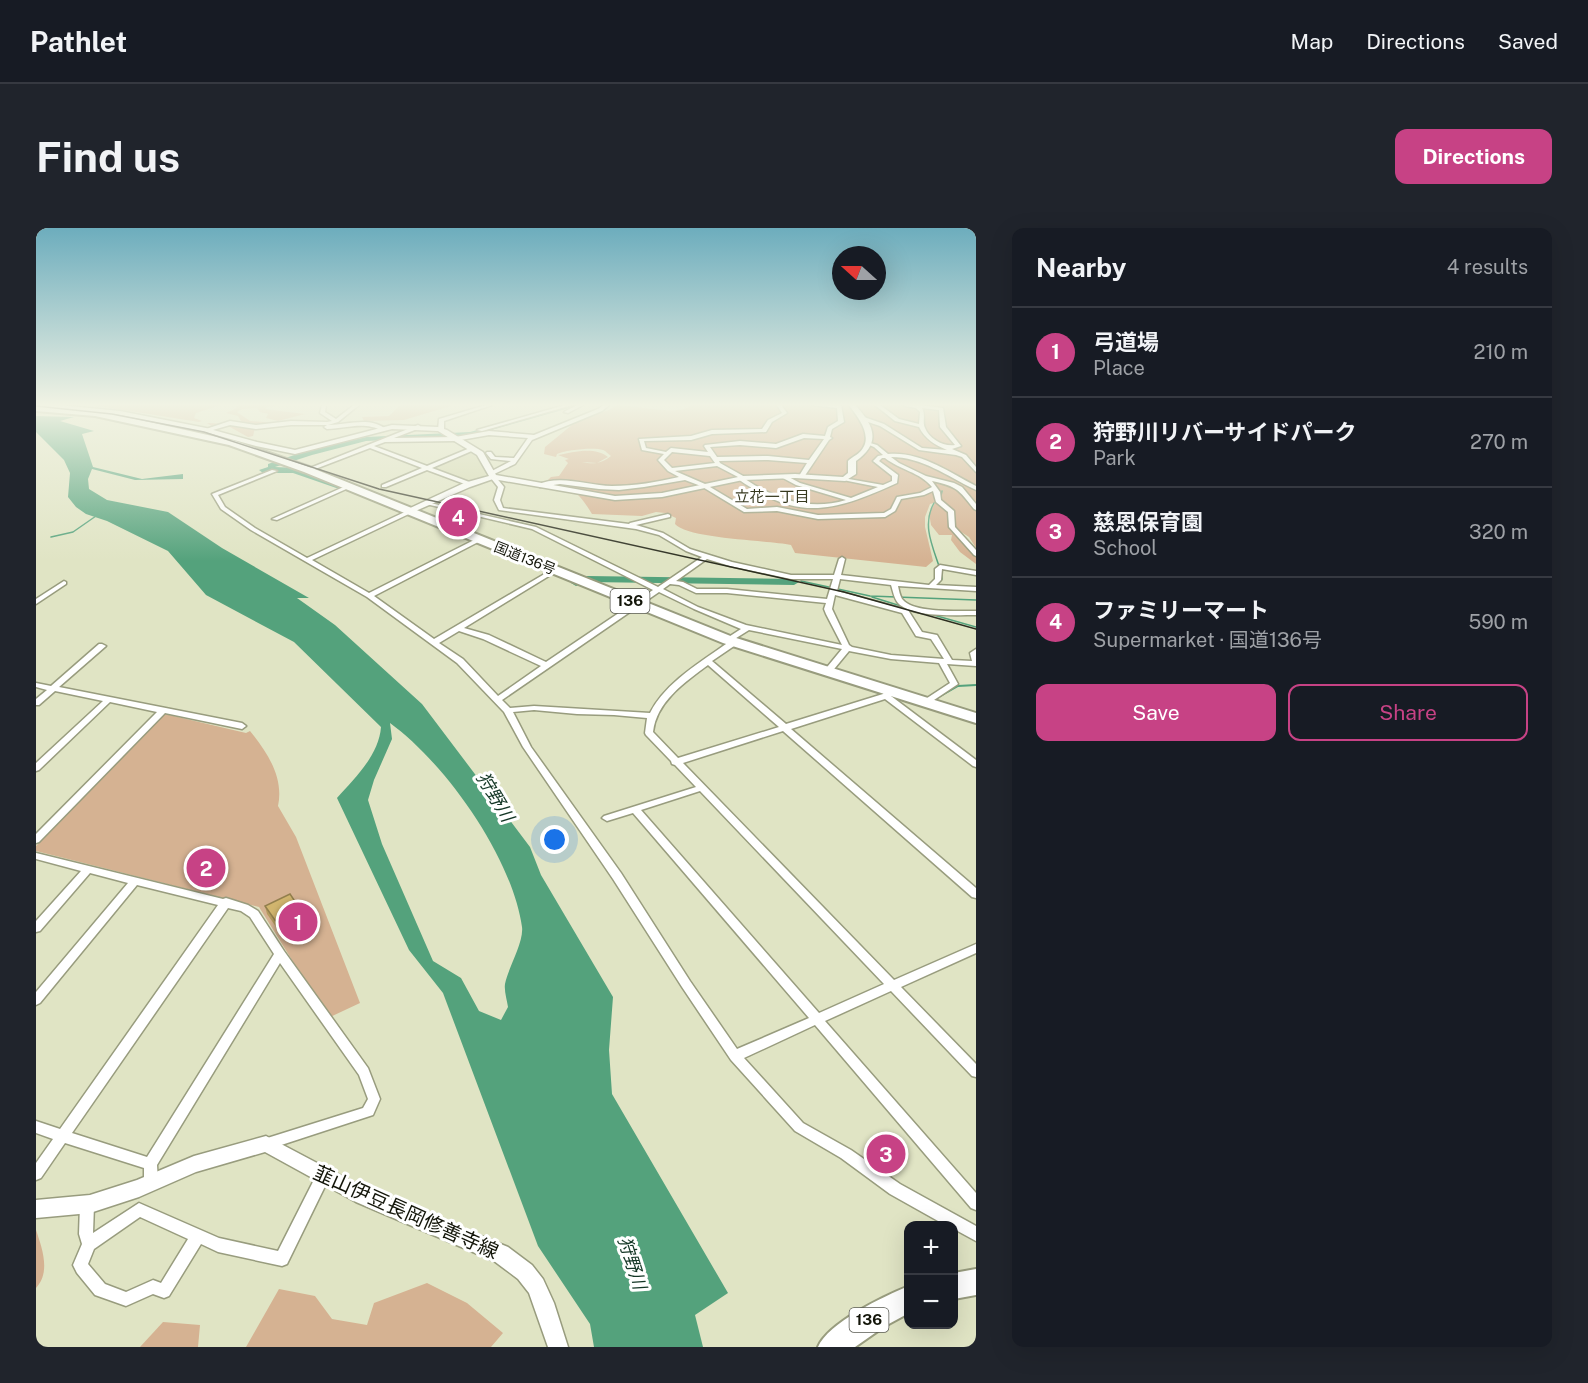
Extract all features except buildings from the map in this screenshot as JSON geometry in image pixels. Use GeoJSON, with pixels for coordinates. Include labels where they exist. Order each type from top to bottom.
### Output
{"type":"FeatureCollection","features":[{"type":"Feature","properties":{"kind":"highway","name":"国道136号"},"geometry":{"type":"LineString","coordinates":[[275,457],[731,641],[888,693],[976,718]]}},
{"type":"Feature","properties":{"kind":"highway"},"geometry":{"type":"LineString","coordinates":[[958,1285],[976,1282]]}},
{"type":"Feature","properties":{"kind":"highway"},"geometry":{"type":"LineString","coordinates":[[958,1291],[976,1289]]}},
{"type":"Feature","properties":{"kind":"highway","name":"136"},"geometry":{"type":"LineString","coordinates":[[832,1347],[875,1316],[904,1302]]}},
{"type":"Feature","properties":{"kind":"highway","name":"136"},"geometry":{"type":"LineString","coordinates":[[844,1347],[878,1321],[904,1308]]}},
{"type":"Feature","properties":{"kind":"street"},"geometry":{"type":"LineString","coordinates":[[308,470],[341,457]]}},
{"type":"Feature","properties":{"kind":"street"},"geometry":{"type":"LineString","coordinates":[[399,457],[470,484]]}},
{"type":"Feature","properties":{"kind":"street"},"geometry":{"type":"LineString","coordinates":[[384,486],[453,457]]}},
{"type":"Feature","properties":{"kind":"street"},"geometry":{"type":"LineString","coordinates":[[483,457],[501,487],[497,500],[501,509],[626,525],[661,534],[682,547],[735,565],[792,577],[839,577],[976,590]]}},
{"type":"Feature","properties":{"kind":"street"},"geometry":{"type":"LineString","coordinates":[[492,457],[516,460]]}},
{"type":"Feature","properties":{"kind":"street"},"geometry":{"type":"LineString","coordinates":[[307,560],[493,475],[518,457]]}},
{"type":"Feature","properties":{"kind":"street"},"geometry":{"type":"LineString","coordinates":[[663,457],[661,460],[670,470],[704,485],[746,511],[760,512],[777,509],[829,517],[885,515],[893,510],[899,498],[922,494],[934,488]]}},
{"type":"Feature","properties":{"kind":"street"},"geometry":{"type":"LineString","coordinates":[[708,457],[715,459],[768,495],[806,505],[826,506],[893,483],[896,475],[876,461],[880,457]]}},
{"type":"Feature","properties":{"kind":"street"},"geometry":{"type":"LineString","coordinates":[[802,476],[813,457]]}},
{"type":"Feature","properties":{"kind":"street"},"geometry":{"type":"LineString","coordinates":[[845,478],[853,472],[853,459],[856,457]]}},
{"type":"Feature","properties":{"kind":"street"},"geometry":{"type":"LineString","coordinates":[[889,457],[894,462],[925,477],[960,488],[976,508]]}},
{"type":"Feature","properties":{"kind":"street"},"geometry":{"type":"LineString","coordinates":[[903,457],[935,465],[976,488]]}},
{"type":"Feature","properties":{"kind":"street"},"geometry":{"type":"LineString","coordinates":[[964,457],[976,470]]}},
{"type":"Feature","properties":{"kind":"street"},"geometry":{"type":"LineString","coordinates":[[670,470],[715,459],[775,459],[809,462]]}},
{"type":"Feature","properties":{"kind":"street"},"geometry":{"type":"LineString","coordinates":[[274,471],[215,494],[217,501],[223,508],[253,529],[369,596],[460,662],[508,711],[527,747],[617,876],[735,1056],[799,1127],[846,1154],[895,1189],[976,1234]]}},
{"type":"Feature","properties":{"kind":"street"},"geometry":{"type":"LineString","coordinates":[[493,475],[540,486],[615,498],[656,495],[741,478],[783,476],[845,478],[882,486]]}},
{"type":"Feature","properties":{"kind":"street"},"geometry":{"type":"LineString","coordinates":[[783,476],[793,483],[849,499]]}},
{"type":"Feature","properties":{"kind":"street"},"geometry":{"type":"LineString","coordinates":[[925,477],[937,492],[938,501],[951,511],[952,527],[976,554]]}},
{"type":"Feature","properties":{"kind":"street"},"geometry":{"type":"LineString","coordinates":[[540,486],[567,480],[580,485],[619,488],[685,478]]}},
{"type":"Feature","properties":{"kind":"street"},"geometry":{"type":"LineString","coordinates":[[275,519],[350,486]]}},
{"type":"Feature","properties":{"kind":"street"},"geometry":{"type":"LineString","coordinates":[[428,503],[534,528],[696,608],[749,627],[891,657],[976,663],[974,653],[976,651]]}},
{"type":"Feature","properties":{"kind":"street"},"geometry":{"type":"LineString","coordinates":[[626,525],[668,516]]}},
{"type":"Feature","properties":{"kind":"street"},"geometry":{"type":"LineString","coordinates":[[369,596],[480,539]]}},
{"type":"Feature","properties":{"kind":"street"},"geometry":{"type":"LineString","coordinates":[[498,699],[707,556]]}},
{"type":"Feature","properties":{"kind":"street"},"geometry":{"type":"LineString","coordinates":[[842,559],[839,577],[829,601],[829,613],[840,629],[847,647]]}},
{"type":"Feature","properties":{"kind":"street"},"geometry":{"type":"LineString","coordinates":[[930,587],[938,580],[940,567],[976,573]]}},
{"type":"Feature","properties":{"kind":"street"},"geometry":{"type":"LineString","coordinates":[[435,642],[555,570]]}},
{"type":"Feature","properties":{"kind":"street"},"geometry":{"type":"LineString","coordinates":[[669,582],[681,583],[696,591],[727,591],[829,601]]}},
{"type":"Feature","properties":{"kind":"street"},"geometry":{"type":"LineString","coordinates":[[36,602],[64,583]]}},
{"type":"Feature","properties":{"kind":"street"},"geometry":{"type":"LineString","coordinates":[[894,584],[898,597],[906,605],[930,612],[976,613]]}},
{"type":"Feature","properties":{"kind":"street"},"geometry":{"type":"LineString","coordinates":[[36,591],[48,593]]}},
{"type":"Feature","properties":{"kind":"street"},"geometry":{"type":"LineString","coordinates":[[833,592],[905,612],[918,634],[934,637],[954,684],[926,702]]}},
{"type":"Feature","properties":{"kind":"street"},"geometry":{"type":"LineString","coordinates":[[749,627],[666,696],[651,716],[649,733],[976,1072]]}},
{"type":"Feature","properties":{"kind":"street"},"geometry":{"type":"LineString","coordinates":[[458,628],[548,666]]}},
{"type":"Feature","properties":{"kind":"street"},"geometry":{"type":"LineString","coordinates":[[36,703],[102,646]]}},
{"type":"Feature","properties":{"kind":"street"},"geometry":{"type":"LineString","coordinates":[[826,672],[847,647]]}},
{"type":"Feature","properties":{"kind":"street"},"geometry":{"type":"LineString","coordinates":[[708,662],[976,894]]}},
{"type":"Feature","properties":{"kind":"street"},"geometry":{"type":"LineString","coordinates":[[36,685],[242,726]]}},
{"type":"Feature","properties":{"kind":"street"},"geometry":{"type":"LineString","coordinates":[[675,762],[888,693],[976,764]]}},
{"type":"Feature","properties":{"kind":"street"},"geometry":{"type":"LineString","coordinates":[[36,768],[108,700]]}},
{"type":"Feature","properties":{"kind":"street"},"geometry":{"type":"LineString","coordinates":[[508,711],[533,706],[577,712],[621,712],[651,716]]}},
{"type":"Feature","properties":{"kind":"street"},"geometry":{"type":"LineString","coordinates":[[36,840],[163,710]]}},
{"type":"Feature","properties":{"kind":"street"},"geometry":{"type":"LineString","coordinates":[[607,818],[701,788]]}},
{"type":"Feature","properties":{"kind":"street"},"geometry":{"type":"LineString","coordinates":[[636,810],[976,1203]]}},
{"type":"Feature","properties":{"kind":"street"},"geometry":{"type":"LineString","coordinates":[[36,856],[226,902],[252,912],[364,1072],[374,1099],[369,1110],[364,1113],[266,1144],[151,1173],[120,1195],[87,1205],[36,1209]]}},
{"type":"Feature","properties":{"kind":"street"},"geometry":{"type":"LineString","coordinates":[[36,928],[88,869]]}},
{"type":"Feature","properties":{"kind":"street"},"geometry":{"type":"LineString","coordinates":[[36,1000],[135,881]]}},
{"type":"Feature","properties":{"kind":"street"},"geometry":{"type":"LineString","coordinates":[[36,1174],[226,902]]}},
{"type":"Feature","properties":{"kind":"street"},"geometry":{"type":"LineString","coordinates":[[735,1056],[818,1021],[976,948]]}},
{"type":"Feature","properties":{"kind":"street"},"geometry":{"type":"LineString","coordinates":[[151,1173],[280,954]]}},
{"type":"Feature","properties":{"kind":"street"},"geometry":{"type":"LineString","coordinates":[[36,1127],[151,1173]]}},
{"type":"Feature","properties":{"kind":"street","name":"韮山伊豆長岡修善寺線"},"geometry":{"type":"LineString","coordinates":[[266,1144],[323,1176],[383,1205],[501,1254],[536,1286],[558,1347]]}},
{"type":"Feature","properties":{"kind":"street"},"geometry":{"type":"LineString","coordinates":[[198,1236],[164,1291],[153,1287],[126,1299],[100,1290],[80,1265],[89,1244],[139,1210],[238,1251],[282,1259],[323,1176]]}},
{"type":"Feature","properties":{"kind":"street"},"geometry":{"type":"LineString","coordinates":[[87,1205],[86,1234],[89,1244]]}},
{"type":"Feature","properties":{"kind":"shaded area"},"geometry":{"type":"Polygon","coordinates":[[[456,457],[477,457],[488,472],[470,482],[430,468],[456,457]]]}},
{"type":"Feature","properties":{"kind":"shaded area"},"geometry":{"type":"Polygon","coordinates":[[[564,457],[608,457],[597,463],[609,457],[976,457],[976,548],[969,537],[955,528],[952,514],[937,502],[930,504],[925,517],[933,561],[926,567],[795,553],[791,545],[695,533],[675,524],[676,518],[665,513],[656,512],[642,516],[592,514],[583,500],[574,492],[547,481],[551,477],[559,476],[568,463],[565,460],[569,459],[564,457]]]}},
{"type":"Feature","properties":{"kind":"shaded area"},"geometry":{"type":"Polygon","coordinates":[[[935,503],[946,508],[950,529],[976,555],[976,564],[960,552],[951,540],[952,535],[939,535],[931,525],[929,513],[935,503]]]}},
{"type":"Feature","properties":{"kind":"shaded area"},"geometry":{"type":"Polygon","coordinates":[[[165,714],[246,733],[250,731],[263,748],[277,776],[278,806],[296,837],[360,1003],[328,1018],[259,907],[36,851],[36,846],[165,714]]]}},
{"type":"Feature","properties":{"kind":"shaded area"},"geometry":{"type":"Polygon","coordinates":[[[36,1230],[43,1252],[44,1267],[41,1282],[36,1288],[36,1230]]]}},
{"type":"Feature","properties":{"kind":"shaded area"},"geometry":{"type":"Polygon","coordinates":[[[427,1283],[467,1303],[503,1333],[491,1347],[246,1347],[279,1289],[315,1296],[332,1319],[367,1325],[374,1303],[427,1283]]]}},
{"type":"Feature","properties":{"kind":"shaded area"},"geometry":{"type":"Polygon","coordinates":[[[163,1322],[200,1325],[198,1347],[140,1347],[163,1322]]]}},
{"type":"Feature","properties":{"kind":"water","name":"狩野川"},"geometry":{"type":"Polygon","coordinates":[[[61,457],[90,457],[93,467],[142,479],[183,474],[183,479],[135,480],[92,469],[88,479],[89,489],[107,500],[168,512],[222,548],[309,598],[297,598],[335,625],[422,704],[530,847],[541,875],[613,997],[609,1050],[612,1094],[728,1293],[695,1315],[703,1347],[594,1347],[590,1324],[538,1246],[443,993],[409,950],[337,798],[371,756],[381,727],[294,642],[206,595],[168,551],[107,521],[86,514],[76,507],[68,497],[70,473],[61,457]],[[390,723],[392,739],[368,800],[382,844],[433,961],[461,978],[479,1011],[501,1020],[508,1007],[505,984],[522,933],[516,900],[491,843],[454,787],[433,762],[390,723]]]}},
{"type":"Feature","properties":{"kind":"waterway"},"geometry":{"type":"LineString","coordinates":[[271,466],[297,457]]}},
{"type":"Feature","properties":{"kind":"waterway"},"geometry":{"type":"LineString","coordinates":[[263,470],[294,470],[345,488]]}},
{"type":"Feature","properties":{"kind":"waterway"},"geometry":{"type":"LineString","coordinates":[[940,500],[942,491]]}},
{"type":"Feature","properties":{"kind":"waterway"},"geometry":{"type":"LineString","coordinates":[[934,503],[930,511],[928,527],[939,566]]}},
{"type":"Feature","properties":{"kind":"waterway"},"geometry":{"type":"LineString","coordinates":[[51,537],[73,532],[96,516]]}},
{"type":"Feature","properties":{"kind":"waterway"},"geometry":{"type":"LineString","coordinates":[[937,585],[942,579],[941,569]]}},
{"type":"Feature","properties":{"kind":"waterway"},"geometry":{"type":"LineString","coordinates":[[576,583],[587,579],[794,582]]}},
{"type":"Feature","properties":{"kind":"waterway"},"geometry":{"type":"LineString","coordinates":[[801,581],[870,596],[976,600]]}},
{"type":"Feature","properties":{"kind":"waterway"},"geometry":{"type":"LineString","coordinates":[[872,597],[904,607]]}},
{"type":"Feature","properties":{"kind":"waterway"},"geometry":{"type":"LineString","coordinates":[[930,614],[976,627]]}},
{"type":"Feature","properties":{"kind":"waterway"},"geometry":{"type":"LineString","coordinates":[[937,698],[958,686],[976,685]]}},
{"type":"Feature","properties":{"kind":"railway"},"geometry":{"type":"LineString","coordinates":[[281,457],[379,489],[844,592],[976,629]]}},
{"type":"Feature","properties":{"kind":"place","name":"ファミリーマート"},"geometry":{"type":"Point","coordinates":[458,517]}},
{"type":"Feature","properties":{"kind":"place","name":"狩野川リバーサイドパーク"},"geometry":{"type":"Point","coordinates":[206,868]}},
{"type":"Feature","properties":{"kind":"place","name":"弓道場"},"geometry":{"type":"Point","coordinates":[298,922]}},
{"type":"Feature","properties":{"kind":"place","name":"慈恩保育園"},"geometry":{"type":"Point","coordinates":[886,1154]}},
{"type":"Feature","properties":{"kind":"district","name":"立花一丁目"},"geometry":{"type":"Point","coordinates":[772,497]}}]}
